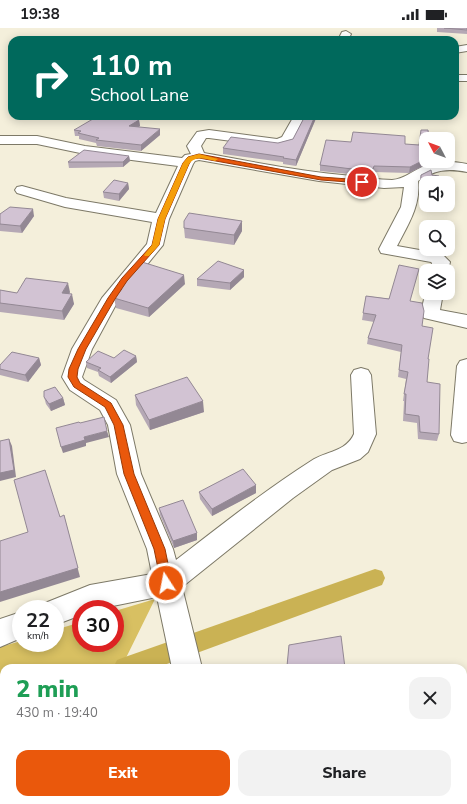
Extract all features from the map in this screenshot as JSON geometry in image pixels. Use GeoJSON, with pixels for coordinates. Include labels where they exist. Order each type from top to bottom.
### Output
{"type":"FeatureCollection","features":[{"type":"Feature","properties":{"kind":"street"},"geometry":{"type":"LineString","coordinates":[[186,664],[179,628],[166,583],[160,549],[129,474],[119,425],[108,405],[77,385],[72,377],[82,349],[111,298],[155,245],[161,219],[192,160],[194,146],[202,135],[209,134],[278,143],[287,140],[298,120]]}},
{"type":"Feature","properties":{"kind":"street"},"geometry":{"type":"LineString","coordinates":[[0,140],[37,140],[85,150],[192,160],[321,178],[390,184],[402,184],[434,167],[467,168]]}},
{"type":"Feature","properties":{"kind":"street"},"geometry":{"type":"LineString","coordinates":[[411,180],[413,188],[410,201],[387,249],[436,258],[441,262],[441,264]]}},
{"type":"Feature","properties":{"kind":"street"},"geometry":{"type":"LineString","coordinates":[[22,190],[65,202],[161,219]]}},
{"type":"Feature","properties":{"kind":"street"},"geometry":{"type":"LineString","coordinates":[[433,300],[430,312],[431,314],[467,322]]}},
{"type":"Feature","properties":{"kind":"street"},"geometry":{"type":"LineString","coordinates":[[462,435],[467,366]]}},
{"type":"Feature","properties":{"kind":"street"},"geometry":{"type":"LineString","coordinates":[[64,608],[90,598],[166,583],[284,491],[324,464],[352,453],[360,446],[365,434],[361,375]]}},
{"type":"Feature","properties":{"kind":"street"},"geometry":{"type":"LineString","coordinates":[[0,633],[12,628]]}},
{"type":"Feature","properties":{"kind":"shaded area"},"geometry":{"type":"Polygon","coordinates":[[[155,599],[123,664],[0,664],[0,647],[12,644],[12,652],[64,652],[64,627],[72,625],[72,652],[124,652],[124,608],[155,599]]]}},
{"type":"Feature","properties":{"kind":"building"},"geometry":{"type":"Polygon","coordinates":[[[444,28],[467,28],[467,30],[444,28]]]}},
{"type":"Feature","properties":{"kind":"building"},"geometry":{"type":"Polygon","coordinates":[[[91,120],[139,120],[129,126],[160,129],[141,145],[96,140],[99,138],[78,133],[81,131],[74,130],[91,120]]]}},
{"type":"Feature","properties":{"kind":"building"},"geometry":{"type":"Polygon","coordinates":[[[303,120],[313,120],[296,160],[223,148],[231,137],[278,143],[293,139],[303,120]]]}},
{"type":"Feature","properties":{"kind":"building"},"geometry":{"type":"Polygon","coordinates":[[[421,130],[428,130],[428,132],[421,132],[421,130]]]}},
{"type":"Feature","properties":{"kind":"building"},"geometry":{"type":"Polygon","coordinates":[[[353,132],[405,136],[405,144],[419,145],[419,162],[410,167],[374,166],[373,169],[370,168],[368,171],[320,165],[326,140],[351,142],[353,132]]]}},
{"type":"Feature","properties":{"kind":"building"},"geometry":{"type":"Polygon","coordinates":[[[84,150],[129,156],[123,162],[68,162],[84,150]]]}},
{"type":"Feature","properties":{"kind":"building"},"geometry":{"type":"Polygon","coordinates":[[[431,170],[432,175],[439,176],[421,176],[431,170]]]}},
{"type":"Feature","properties":{"kind":"building"},"geometry":{"type":"Polygon","coordinates":[[[114,180],[128,183],[119,194],[103,192],[114,180]]]}},
{"type":"Feature","properties":{"kind":"building"},"geometry":{"type":"Polygon","coordinates":[[[10,207],[33,209],[20,226],[0,224],[0,214],[10,207]]]}},
{"type":"Feature","properties":{"kind":"building"},"geometry":{"type":"Polygon","coordinates":[[[189,213],[242,221],[234,235],[184,228],[184,221],[189,213]]]}},
{"type":"Feature","properties":{"kind":"building"},"geometry":{"type":"Polygon","coordinates":[[[218,261],[244,270],[230,283],[197,279],[218,261]]]}},
{"type":"Feature","properties":{"kind":"building"},"geometry":{"type":"Polygon","coordinates":[[[142,262],[184,275],[148,308],[114,298],[142,262]]]}},
{"type":"Feature","properties":{"kind":"building"},"geometry":{"type":"Polygon","coordinates":[[[399,265],[419,269],[410,301],[422,303],[424,311],[422,326],[433,328],[428,359],[427,382],[440,384],[439,434],[420,432],[419,416],[405,414],[406,394],[404,394],[408,372],[399,370],[402,345],[368,338],[376,315],[363,313],[366,296],[389,299],[399,265]]]}},
{"type":"Feature","properties":{"kind":"building"},"geometry":{"type":"Polygon","coordinates":[[[26,278],[68,283],[62,293],[72,294],[62,311],[0,303],[0,290],[17,293],[26,278]]]}},
{"type":"Feature","properties":{"kind":"building"},"geometry":{"type":"Polygon","coordinates":[[[124,350],[136,356],[110,377],[98,370],[101,368],[86,362],[98,351],[114,358],[124,350]]]}},
{"type":"Feature","properties":{"kind":"building"},"geometry":{"type":"Polygon","coordinates":[[[12,352],[39,358],[25,375],[0,369],[0,365],[12,352]]]}},
{"type":"Feature","properties":{"kind":"building"},"geometry":{"type":"Polygon","coordinates":[[[187,377],[203,401],[149,420],[135,395],[187,377]]]}},
{"type":"Feature","properties":{"kind":"building"},"geometry":{"type":"Polygon","coordinates":[[[55,387],[63,398],[49,404],[44,397],[44,391],[55,387]]]}},
{"type":"Feature","properties":{"kind":"building"},"geometry":{"type":"Polygon","coordinates":[[[104,417],[107,431],[84,437],[85,440],[61,447],[56,428],[104,417]]]}},
{"type":"Feature","properties":{"kind":"building"},"geometry":{"type":"Polygon","coordinates":[[[9,439],[14,470],[0,473],[0,441],[9,439]]]}},
{"type":"Feature","properties":{"kind":"building"},"geometry":{"type":"Polygon","coordinates":[[[243,469],[256,485],[212,509],[199,492],[243,469]]]}},
{"type":"Feature","properties":{"kind":"building"},"geometry":{"type":"Polygon","coordinates":[[[45,470],[60,517],[64,515],[78,568],[0,592],[0,541],[28,532],[14,480],[45,470]]]}},
{"type":"Feature","properties":{"kind":"building"},"geometry":{"type":"Polygon","coordinates":[[[183,500],[197,533],[173,541],[159,508],[183,500]]]}},
{"type":"Feature","properties":{"kind":"building"},"geometry":{"type":"Polygon","coordinates":[[[341,636],[344,664],[287,664],[289,645],[341,636]]]}},
{"type":"Feature","properties":{"kind":"waterway"},"geometry":{"type":"LineString","coordinates":[[136,664],[375,578]]}},
{"type":"Feature","properties":{"kind":"slow traffic"},"geometry":{"type":"LineString","coordinates":[[147,255],[155,245],[161,219],[186,163],[190,158],[199,156],[215,159]]}},
{"type":"Feature","properties":{"kind":"route"},"geometry":{"type":"LineString","coordinates":[[166,583],[160,549],[129,474],[119,425],[108,405],[77,385],[72,377],[82,349],[111,298],[155,245],[161,219],[186,163],[190,158],[199,156],[321,178],[362,182]]}}]}
